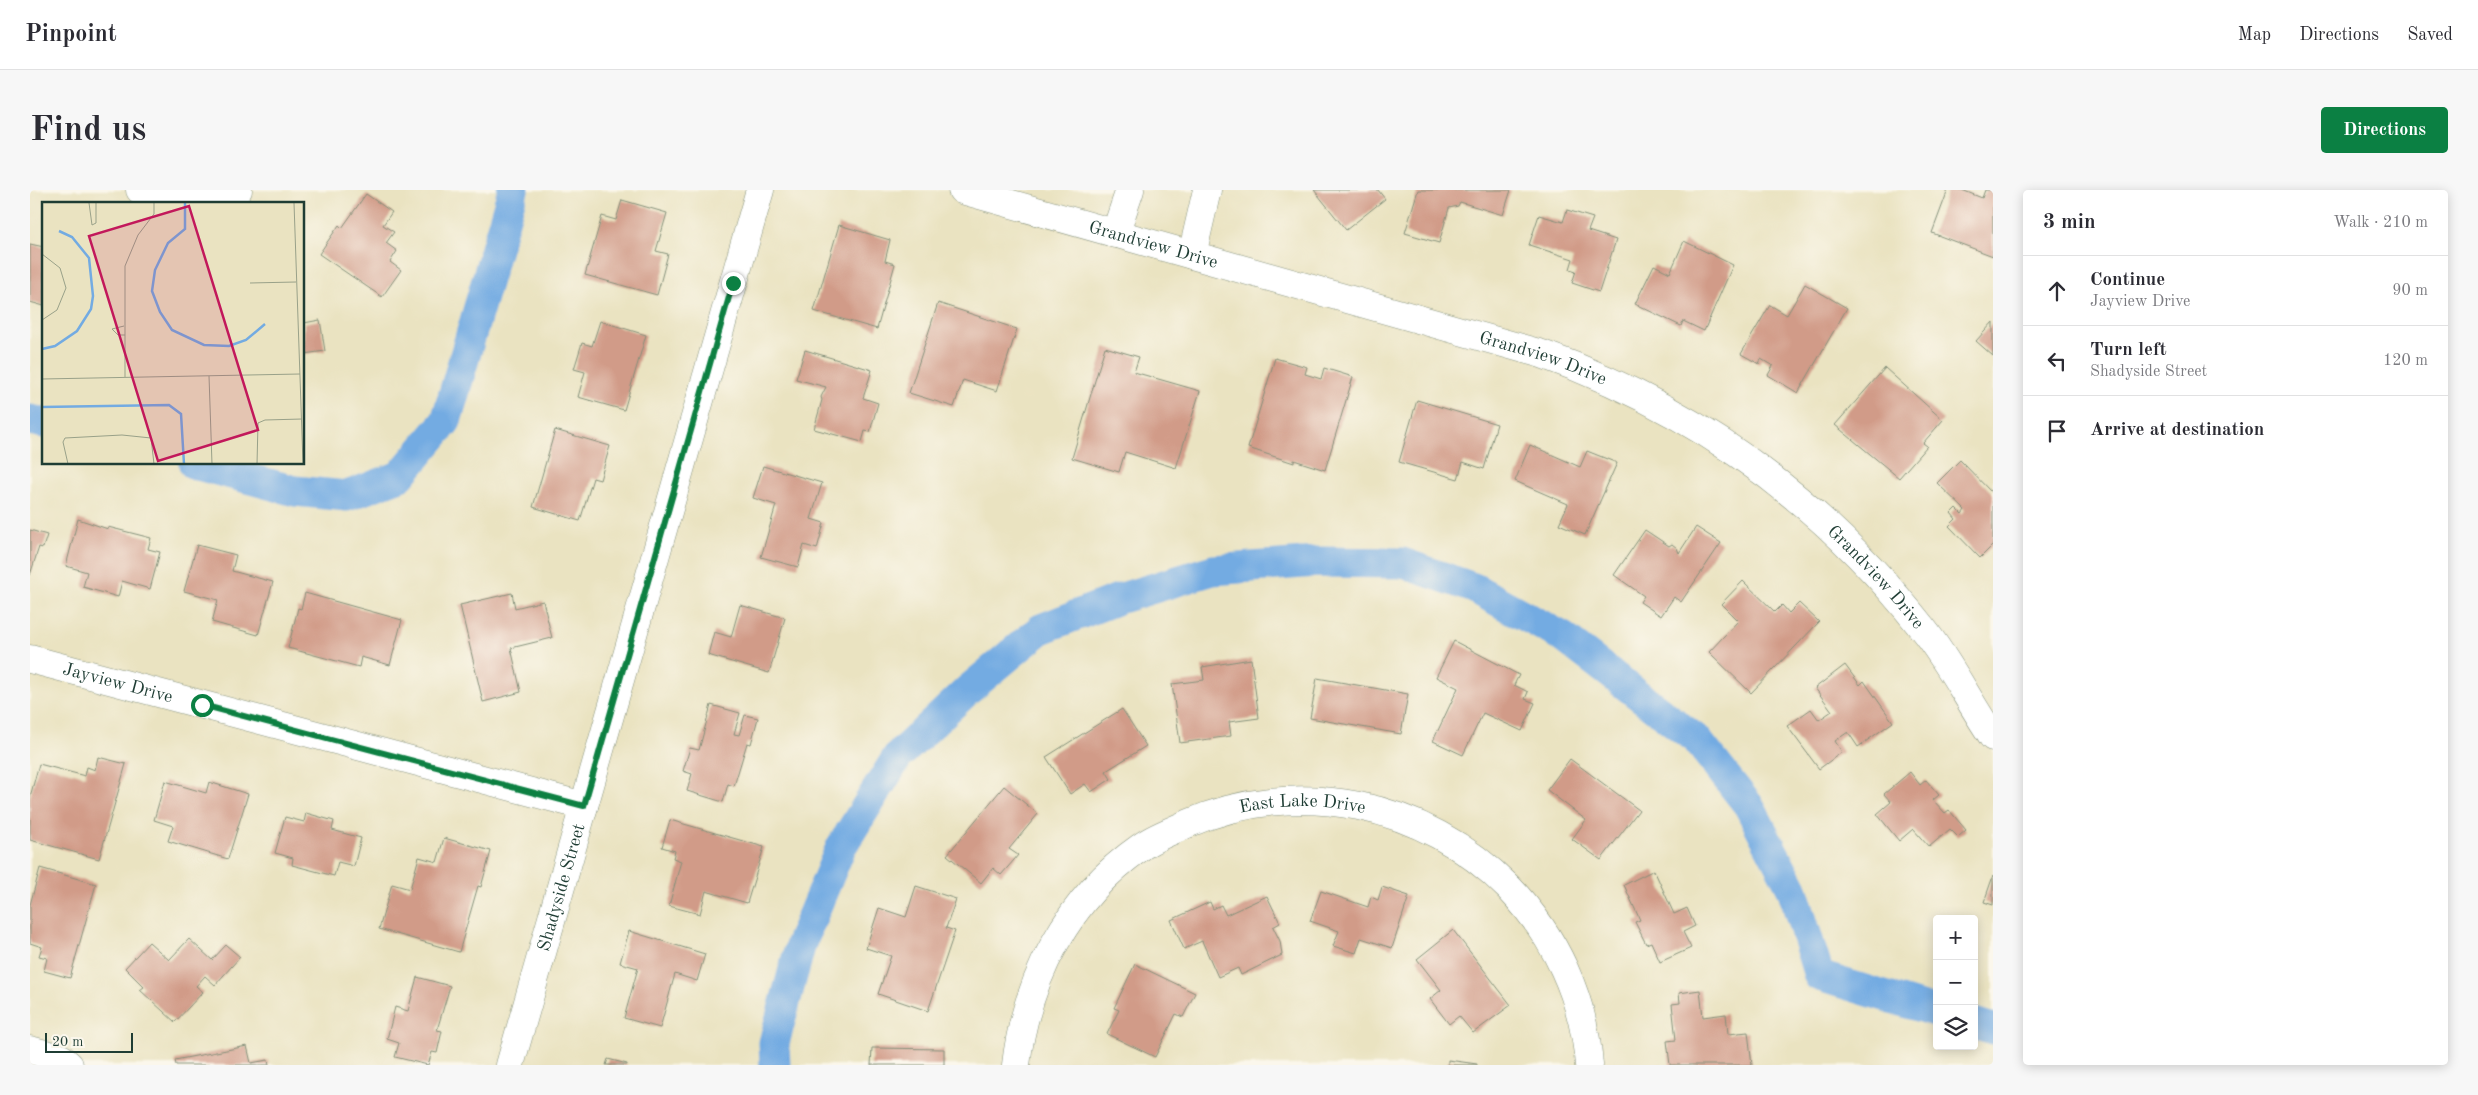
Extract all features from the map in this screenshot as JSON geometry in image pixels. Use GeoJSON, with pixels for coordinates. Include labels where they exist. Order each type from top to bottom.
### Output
{"type":"FeatureCollection","features":[{"type":"Feature","properties":{"kind":"street"},"geometry":{"type":"LineString","coordinates":[[140,190],[191,202]]}},
{"type":"Feature","properties":{"kind":"street"},"geometry":{"type":"LineString","coordinates":[[207,202],[233,195],[238,190]]}},
{"type":"Feature","properties":{"kind":"street","name":"Shadyside Street"},"geometry":{"type":"LineString","coordinates":[[510,1065],[760,190]]}},
{"type":"Feature","properties":{"kind":"street","name":"Grandview Drive"},"geometry":{"type":"LineString","coordinates":[[962,190],[1542,354],[1578,367],[1665,407],[1741,454],[1817,515],[1886,584],[1944,658],[1993,737]]}},
{"type":"Feature","properties":{"kind":"street"},"geometry":{"type":"LineString","coordinates":[[1115,234],[1130,190]]}},
{"type":"Feature","properties":{"kind":"street"},"geometry":{"type":"LineString","coordinates":[[1192,255],[1207,190]]}},
{"type":"Feature","properties":{"kind":"street","name":"Jayview Drive"},"geometry":{"type":"LineString","coordinates":[[30,659],[584,806]]}},
{"type":"Feature","properties":{"kind":"street","name":"East Lake Drive"},"geometry":{"type":"LineString","coordinates":[[1016,1065],[1025,1013],[1035,984],[1051,949],[1067,922],[1092,891],[1117,866],[1142,846],[1202,817],[1234,808],[1269,802],[1303,800],[1339,802],[1412,821],[1445,837],[1499,878],[1541,925],[1558,956],[1573,988],[1582,1019],[1589,1065]]}},
{"type":"Feature","properties":{"kind":"street"},"geometry":{"type":"LineString","coordinates":[[30,1050],[61,1058],[69,1065]]}},
{"type":"Feature","properties":{"kind":"building"},"geometry":{"type":"Polygon","coordinates":[[[1314,190],[1378,190],[1385,199],[1346,230],[1314,190]]]}},
{"type":"Feature","properties":{"kind":"building"},"geometry":{"type":"Polygon","coordinates":[[[1418,190],[1511,190],[1503,215],[1460,202],[1458,206],[1449,208],[1439,243],[1405,233],[1418,190]]]}},
{"type":"Feature","properties":{"kind":"building"},"geometry":{"type":"Polygon","coordinates":[[[1948,190],[1962,190],[1982,198],[1985,190],[1993,190],[1993,256],[1932,233],[1948,190]]]}},
{"type":"Feature","properties":{"kind":"building"},"geometry":{"type":"Polygon","coordinates":[[[366,194],[392,212],[383,225],[394,232],[386,243],[397,251],[390,262],[401,270],[382,297],[319,254],[339,225],[342,228],[366,194]]]}},
{"type":"Feature","properties":{"kind":"building"},"geometry":{"type":"Polygon","coordinates":[[[622,200],[667,213],[656,251],[668,254],[657,295],[585,275],[602,216],[616,220],[622,200]]]}},
{"type":"Feature","properties":{"kind":"building"},"geometry":{"type":"Polygon","coordinates":[[[1567,210],[1593,218],[1588,231],[1616,240],[1599,292],[1572,283],[1576,271],[1570,269],[1573,259],[1529,245],[1539,215],[1563,222],[1567,210]]]}},
{"type":"Feature","properties":{"kind":"building"},"geometry":{"type":"Polygon","coordinates":[[[839,225],[890,240],[885,261],[895,264],[877,329],[814,311],[839,225]]]}},
{"type":"Feature","properties":{"kind":"building"},"geometry":{"type":"Polygon","coordinates":[[[1684,241],[1733,265],[1704,331],[1683,321],[1681,326],[1635,304],[1654,265],[1670,273],[1684,241]]]}},
{"type":"Feature","properties":{"kind":"building"},"geometry":{"type":"Polygon","coordinates":[[[30,244],[42,247],[42,305],[30,302],[30,244]]]}},
{"type":"Feature","properties":{"kind":"building"},"geometry":{"type":"Polygon","coordinates":[[[1805,284],[1847,308],[1798,393],[1768,375],[1773,366],[1761,359],[1759,364],[1741,354],[1770,305],[1787,315],[1805,284]]]}},
{"type":"Feature","properties":{"kind":"building"},"geometry":{"type":"Polygon","coordinates":[[[938,303],[1017,329],[997,391],[963,380],[954,407],[909,393],[938,303]]]}},
{"type":"Feature","properties":{"kind":"building"},"geometry":{"type":"Polygon","coordinates":[[[320,320],[325,351],[305,354],[305,323],[320,320]]]}},
{"type":"Feature","properties":{"kind":"building"},"geometry":{"type":"Polygon","coordinates":[[[600,321],[646,335],[624,410],[578,397],[585,372],[574,369],[582,343],[592,346],[600,321]]]}},
{"type":"Feature","properties":{"kind":"building"},"geometry":{"type":"Polygon","coordinates":[[[1993,322],[1993,356],[1976,341],[1993,322]]]}},
{"type":"Feature","properties":{"kind":"building"},"geometry":{"type":"Polygon","coordinates":[[[1105,347],[1139,357],[1134,372],[1200,391],[1176,468],[1125,452],[1119,472],[1072,458],[1105,347]]]}},
{"type":"Feature","properties":{"kind":"building"},"geometry":{"type":"Polygon","coordinates":[[[805,350],[872,370],[863,398],[878,403],[870,432],[865,431],[862,442],[814,429],[822,400],[821,397],[826,387],[796,379],[805,350]]]}},
{"type":"Feature","properties":{"kind":"building"},"geometry":{"type":"Polygon","coordinates":[[[1275,358],[1307,367],[1305,374],[1321,379],[1324,368],[1353,377],[1325,470],[1294,460],[1294,463],[1248,448],[1275,358]]]}},
{"type":"Feature","properties":{"kind":"building"},"geometry":{"type":"Polygon","coordinates":[[[1885,368],[1943,420],[1923,443],[1927,446],[1899,478],[1835,425],[1885,368]]]}},
{"type":"Feature","properties":{"kind":"building"},"geometry":{"type":"Polygon","coordinates":[[[1417,400],[1497,424],[1484,469],[1463,462],[1458,479],[1399,462],[1417,400]]]}},
{"type":"Feature","properties":{"kind":"building"},"geometry":{"type":"Polygon","coordinates":[[[555,430],[610,446],[600,480],[593,478],[580,521],[533,507],[555,430]]]}},
{"type":"Feature","properties":{"kind":"building"},"geometry":{"type":"Polygon","coordinates":[[[1530,445],[1580,467],[1587,451],[1617,463],[1585,535],[1559,524],[1568,504],[1515,481],[1530,445]]]}},
{"type":"Feature","properties":{"kind":"building"},"geometry":{"type":"Polygon","coordinates":[[[1960,460],[1993,494],[1993,545],[1980,558],[1949,526],[1956,519],[1951,513],[1956,508],[1962,514],[1965,510],[1937,483],[1960,460]]]}},
{"type":"Feature","properties":{"kind":"building"},"geometry":{"type":"Polygon","coordinates":[[[763,466],[822,483],[811,519],[824,523],[817,549],[804,545],[798,567],[761,557],[776,505],[753,498],[763,466]]]}},
{"type":"Feature","properties":{"kind":"building"},"geometry":{"type":"Polygon","coordinates":[[[78,519],[108,529],[108,527],[151,538],[148,549],[160,552],[150,589],[122,581],[118,597],[83,587],[87,572],[66,566],[78,519]]]}},
{"type":"Feature","properties":{"kind":"building"},"geometry":{"type":"Polygon","coordinates":[[[1696,527],[1721,543],[1681,602],[1674,597],[1661,616],[1640,602],[1644,596],[1614,575],[1645,530],[1669,546],[1672,544],[1679,553],[1696,527]]]}},
{"type":"Feature","properties":{"kind":"building"},"geometry":{"type":"Polygon","coordinates":[[[30,530],[47,535],[43,548],[39,547],[30,575],[30,530]]]}},
{"type":"Feature","properties":{"kind":"building"},"geometry":{"type":"Polygon","coordinates":[[[197,545],[236,555],[232,571],[273,582],[258,635],[212,622],[218,600],[184,591],[197,545]]]}},
{"type":"Feature","properties":{"kind":"building"},"geometry":{"type":"Polygon","coordinates":[[[1743,581],[1775,612],[1782,605],[1789,613],[1799,603],[1819,622],[1751,693],[1709,652],[1738,621],[1721,604],[1743,581]]]}},
{"type":"Feature","properties":{"kind":"building"},"geometry":{"type":"Polygon","coordinates":[[[305,593],[402,620],[390,665],[361,657],[359,667],[288,648],[298,608],[301,609],[305,593]]]}},
{"type":"Feature","properties":{"kind":"building"},"geometry":{"type":"Polygon","coordinates":[[[512,593],[515,608],[543,601],[552,638],[511,648],[521,692],[483,702],[460,605],[512,593]]]}},
{"type":"Feature","properties":{"kind":"building"},"geometry":{"type":"Polygon","coordinates":[[[740,605],[785,618],[769,673],[708,655],[714,632],[731,637],[740,605]]]}},
{"type":"Feature","properties":{"kind":"building"},"geometry":{"type":"Polygon","coordinates":[[[1454,641],[1519,675],[1514,685],[1528,692],[1525,699],[1535,703],[1522,731],[1483,713],[1463,755],[1433,741],[1458,688],[1436,677],[1454,641]]]}},
{"type":"Feature","properties":{"kind":"building"},"geometry":{"type":"Polygon","coordinates":[[[1251,659],[1259,718],[1229,722],[1231,736],[1180,743],[1172,684],[1204,680],[1202,667],[1251,659]]]}},
{"type":"Feature","properties":{"kind":"building"},"geometry":{"type":"Polygon","coordinates":[[[1845,665],[1860,685],[1864,681],[1893,722],[1858,747],[1848,732],[1835,741],[1842,752],[1819,769],[1787,726],[1811,709],[1819,720],[1832,711],[1815,688],[1845,665]]]}},
{"type":"Feature","properties":{"kind":"building"},"geometry":{"type":"Polygon","coordinates":[[[1317,678],[1408,694],[1401,734],[1310,718],[1317,678]]]}},
{"type":"Feature","properties":{"kind":"building"},"geometry":{"type":"Polygon","coordinates":[[[711,705],[740,713],[734,734],[739,735],[745,715],[758,718],[751,744],[747,743],[734,786],[728,784],[723,802],[687,791],[692,774],[683,771],[690,748],[699,750],[711,705]]]}},
{"type":"Feature","properties":{"kind":"building"},"geometry":{"type":"Polygon","coordinates":[[[1122,709],[1146,746],[1106,771],[1111,779],[1091,792],[1085,784],[1070,794],[1046,757],[1122,709]]]}},
{"type":"Feature","properties":{"kind":"building"},"geometry":{"type":"Polygon","coordinates":[[[98,757],[126,764],[99,859],[30,840],[30,797],[39,764],[85,776],[87,767],[95,770],[98,757]]]}},
{"type":"Feature","properties":{"kind":"building"},"geometry":{"type":"Polygon","coordinates":[[[1570,759],[1639,810],[1601,860],[1572,839],[1586,820],[1547,790],[1570,759]]]}},
{"type":"Feature","properties":{"kind":"building"},"geometry":{"type":"Polygon","coordinates":[[[1910,772],[1920,785],[1926,780],[1939,795],[1933,800],[1945,813],[1949,810],[1966,830],[1958,837],[1950,829],[1929,847],[1913,829],[1899,841],[1877,814],[1891,802],[1884,794],[1910,772]]]}},
{"type":"Feature","properties":{"kind":"building"},"geometry":{"type":"Polygon","coordinates":[[[165,781],[206,793],[209,782],[248,794],[228,859],[168,841],[173,826],[154,820],[165,781]]]}},
{"type":"Feature","properties":{"kind":"building"},"geometry":{"type":"Polygon","coordinates":[[[1004,786],[1038,814],[1009,849],[1018,855],[1014,860],[1001,875],[993,868],[981,883],[947,855],[1004,786]]]}},
{"type":"Feature","properties":{"kind":"building"},"geometry":{"type":"Polygon","coordinates":[[[306,813],[334,821],[332,830],[361,838],[354,866],[338,862],[334,876],[292,865],[293,858],[275,853],[285,817],[304,822],[306,813]]]}},
{"type":"Feature","properties":{"kind":"building"},"geometry":{"type":"Polygon","coordinates":[[[670,820],[764,847],[747,903],[706,891],[700,914],[669,906],[681,861],[673,858],[675,851],[662,847],[670,820]]]}},
{"type":"Feature","properties":{"kind":"building"},"geometry":{"type":"Polygon","coordinates":[[[444,838],[491,851],[481,887],[478,886],[459,952],[379,929],[392,884],[410,889],[419,857],[437,862],[444,838]]]}},
{"type":"Feature","properties":{"kind":"building"},"geometry":{"type":"Polygon","coordinates":[[[40,868],[96,884],[70,978],[44,971],[47,958],[39,956],[42,947],[30,943],[30,905],[40,868]]]}},
{"type":"Feature","properties":{"kind":"building"},"geometry":{"type":"Polygon","coordinates":[[[1654,870],[1674,914],[1687,908],[1695,926],[1683,932],[1691,948],[1660,962],[1651,942],[1646,944],[1635,922],[1640,920],[1624,885],[1654,870]]]}},
{"type":"Feature","properties":{"kind":"building"},"geometry":{"type":"Polygon","coordinates":[[[1993,876],[1993,905],[1984,902],[1993,876]]]}},
{"type":"Feature","properties":{"kind":"building"},"geometry":{"type":"Polygon","coordinates":[[[916,886],[956,899],[946,928],[955,931],[928,1011],[878,994],[891,956],[866,948],[879,908],[906,917],[916,886]]]}},
{"type":"Feature","properties":{"kind":"building"},"geometry":{"type":"Polygon","coordinates":[[[1382,887],[1409,896],[1392,948],[1361,938],[1356,953],[1333,946],[1339,931],[1310,921],[1321,891],[1368,907],[1371,897],[1378,900],[1382,887]]]}},
{"type":"Feature","properties":{"kind":"building"},"geometry":{"type":"Polygon","coordinates":[[[1267,896],[1280,923],[1273,927],[1280,941],[1282,955],[1241,975],[1238,968],[1218,977],[1202,941],[1184,949],[1171,920],[1210,902],[1213,909],[1221,905],[1226,915],[1267,896]]]}},
{"type":"Feature","properties":{"kind":"building"},"geometry":{"type":"Polygon","coordinates":[[[1453,930],[1511,1005],[1473,1033],[1459,1016],[1449,1024],[1430,999],[1441,990],[1417,959],[1453,930]]]}},
{"type":"Feature","properties":{"kind":"building"},"geometry":{"type":"Polygon","coordinates":[[[629,931],[705,954],[697,981],[675,974],[660,1028],[624,1018],[638,968],[620,963],[629,931]]]}},
{"type":"Feature","properties":{"kind":"building"},"geometry":{"type":"Polygon","coordinates":[[[189,939],[212,960],[226,945],[240,957],[215,985],[205,976],[196,986],[203,992],[175,1022],[140,990],[144,987],[125,968],[149,942],[169,960],[189,939]]]}},
{"type":"Feature","properties":{"kind":"building"},"geometry":{"type":"Polygon","coordinates":[[[1135,964],[1195,993],[1183,1017],[1176,1014],[1155,1057],[1107,1034],[1119,1010],[1114,1008],[1135,964]]]}},
{"type":"Feature","properties":{"kind":"building"},"geometry":{"type":"Polygon","coordinates":[[[417,977],[450,986],[437,1030],[442,1031],[437,1053],[432,1052],[428,1065],[395,1057],[399,1043],[387,1039],[395,1007],[408,1011],[417,977]]]}},
{"type":"Feature","properties":{"kind":"building"},"geometry":{"type":"Polygon","coordinates":[[[1700,990],[1703,1017],[1726,1014],[1728,1034],[1748,1032],[1752,1065],[1670,1065],[1667,1041],[1676,1040],[1672,1004],[1680,1003],[1679,993],[1700,990]]]}},
{"type":"Feature","properties":{"kind":"building"},"geometry":{"type":"Polygon","coordinates":[[[247,1046],[251,1063],[268,1060],[269,1065],[176,1065],[175,1060],[247,1046]]]}},
{"type":"Feature","properties":{"kind":"building"},"geometry":{"type":"Polygon","coordinates":[[[872,1048],[944,1049],[944,1065],[871,1065],[872,1048]]]}},
{"type":"Feature","properties":{"kind":"building"},"geometry":{"type":"Polygon","coordinates":[[[608,1059],[627,1064],[627,1065],[606,1065],[608,1059]]]}},
{"type":"Feature","properties":{"kind":"building"},"geometry":{"type":"Polygon","coordinates":[[[1448,1060],[1477,1064],[1477,1065],[1448,1065],[1448,1060]]]}},
{"type":"Feature","properties":{"kind":"waterway"},"geometry":{"type":"LineString","coordinates":[[198,465],[295,491],[347,496],[400,476],[446,421],[513,190]]}},
{"type":"Feature","properties":{"kind":"waterway"},"geometry":{"type":"LineString","coordinates":[[30,420],[42,423]]}},
{"type":"Feature","properties":{"kind":"waterway"},"geometry":{"type":"LineString","coordinates":[[775,1065],[774,1043],[801,943],[841,847],[898,756],[968,690],[1041,629],[1118,599],[1213,570],[1317,562],[1403,563],[1474,588],[1563,637],[1697,740],[1749,806],[1792,888],[1819,976],[1933,1011]]}},
{"type":"Feature","properties":{"kind":"waterway"},"geometry":{"type":"LineString","coordinates":[[1978,1024],[1993,1029]]}},
{"type":"Feature","properties":{"kind":"route"},"geometry":{"type":"LineString","coordinates":[[202,705],[584,806],[733,283]]}}]}
